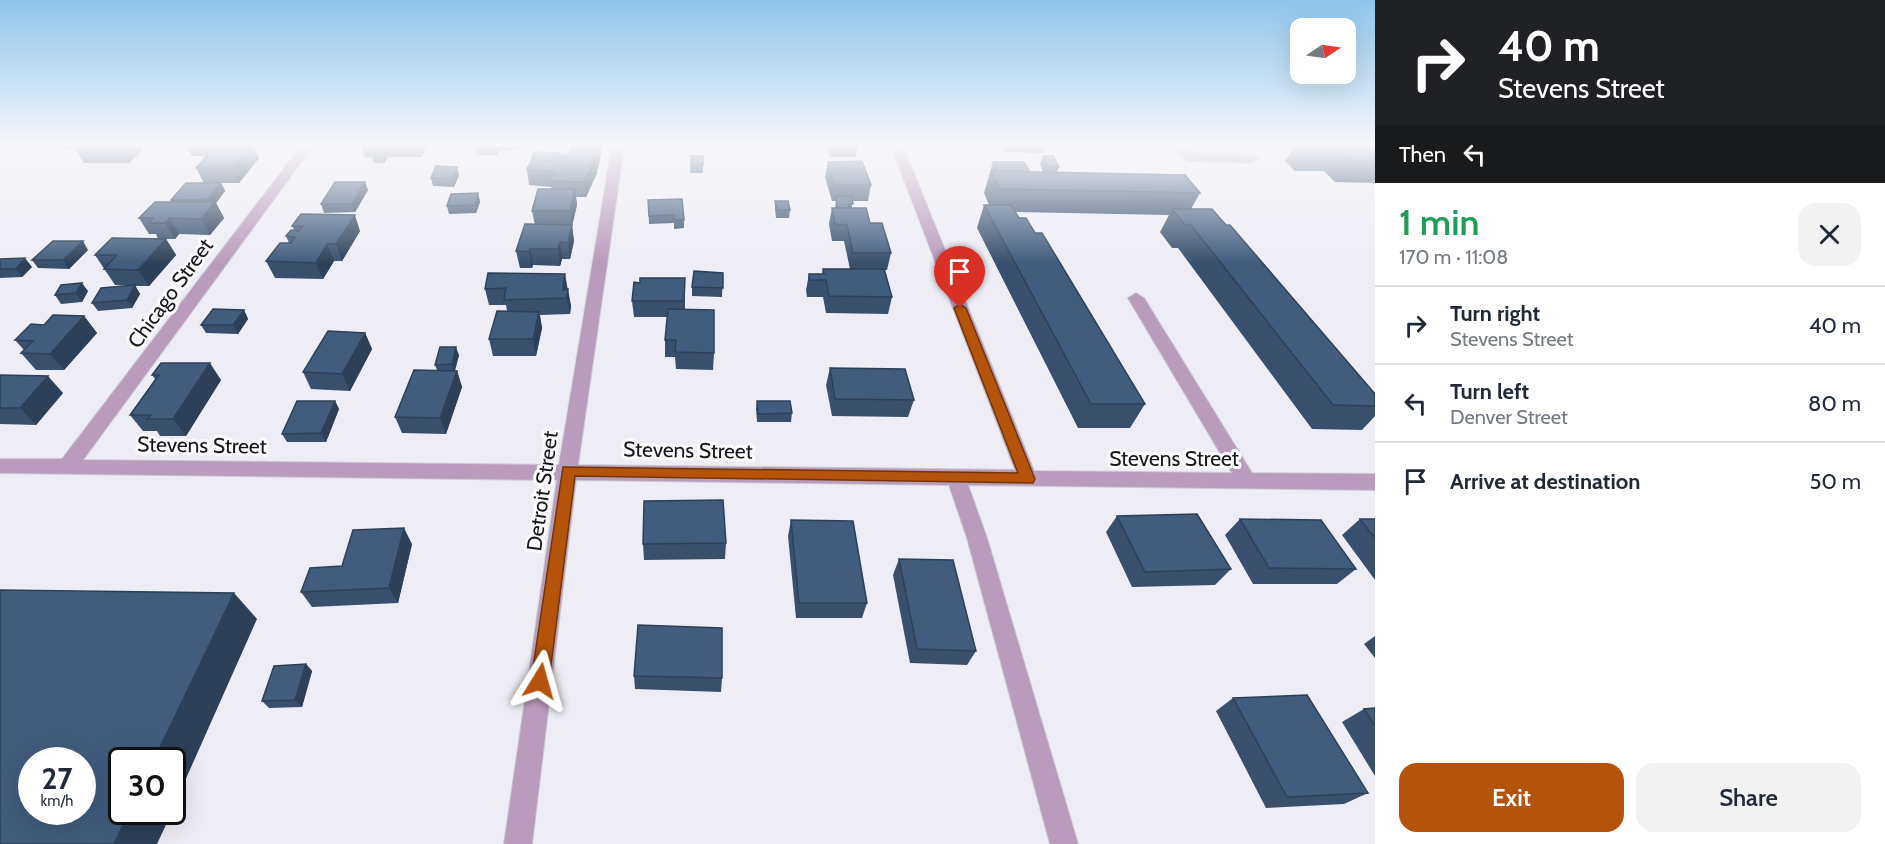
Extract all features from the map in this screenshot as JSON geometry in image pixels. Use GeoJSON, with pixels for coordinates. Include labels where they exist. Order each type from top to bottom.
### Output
{"type":"FeatureCollection","features":[{"type":"Feature","properties":{"kind":"street","name":"Chicago Street"},"geometry":{"type":"LineString","coordinates":[[68,466],[278,185]]}},
{"type":"Feature","properties":{"kind":"street","name":"Detroit Street"},"geometry":{"type":"LineString","coordinates":[[518,844],[568,471],[612,185]]}},
{"type":"Feature","properties":{"kind":"street"},"geometry":{"type":"LineString","coordinates":[[912,185],[1028,479]]}},
{"type":"Feature","properties":{"kind":"street"},"geometry":{"type":"LineString","coordinates":[[1136,298],[1247,481]]}},
{"type":"Feature","properties":{"kind":"street","name":"Stevens Street"},"geometry":{"type":"LineString","coordinates":[[0,466],[1375,482]]}},
{"type":"Feature","properties":{"kind":"street"},"geometry":{"type":"LineString","coordinates":[[956,477],[977,538],[1064,844]]}},
{"type":"Feature","properties":{"kind":"building"},"geometry":{"type":"Polygon","coordinates":[[[184,185],[219,185],[207,200],[171,200],[184,185]]]}},
{"type":"Feature","properties":{"kind":"building"},"geometry":{"type":"Polygon","coordinates":[[[333,185],[363,185],[352,204],[321,204],[333,185]]]}},
{"type":"Feature","properties":{"kind":"building"},"geometry":{"type":"Polygon","coordinates":[[[998,185],[1194,185],[1200,193],[1000,189],[998,185]]]}},
{"type":"Feature","properties":{"kind":"building"},"geometry":{"type":"Polygon","coordinates":[[[538,189],[575,189],[570,211],[532,211],[538,189]]]}},
{"type":"Feature","properties":{"kind":"building"},"geometry":{"type":"Polygon","coordinates":[[[478,193],[475,205],[447,206],[451,194],[478,193]]]}},
{"type":"Feature","properties":{"kind":"building"},"geometry":{"type":"Polygon","coordinates":[[[836,196],[852,197],[853,204],[849,204],[849,208],[837,208],[836,196]]]}},
{"type":"Feature","properties":{"kind":"building"},"geometry":{"type":"Polygon","coordinates":[[[682,199],[684,220],[674,220],[674,215],[649,216],[648,200],[682,199]]]}},
{"type":"Feature","properties":{"kind":"building"},"geometry":{"type":"Polygon","coordinates":[[[775,201],[788,201],[790,210],[777,210],[775,201]]]}},
{"type":"Feature","properties":{"kind":"building"},"geometry":{"type":"Polygon","coordinates":[[[155,202],[215,202],[201,219],[170,218],[165,223],[149,223],[153,218],[139,218],[155,202]]]}},
{"type":"Feature","properties":{"kind":"building"},"geometry":{"type":"Polygon","coordinates":[[[984,205],[1011,205],[1019,218],[1026,218],[1035,233],[1042,233],[1145,404],[1091,404],[984,205]]]}},
{"type":"Feature","properties":{"kind":"building"},"geometry":{"type":"Polygon","coordinates":[[[832,208],[866,208],[870,223],[882,223],[891,253],[853,253],[847,225],[835,224],[832,208]]]}},
{"type":"Feature","properties":{"kind":"building"},"geometry":{"type":"Polygon","coordinates":[[[1172,209],[1212,209],[1226,225],[1230,225],[1375,394],[1375,406],[1333,405],[1191,225],[1185,225],[1172,209]]]}},
{"type":"Feature","properties":{"kind":"building"},"geometry":{"type":"Polygon","coordinates":[[[301,214],[355,215],[336,244],[327,244],[316,263],[266,261],[280,243],[291,243],[295,237],[286,236],[291,230],[299,231],[303,226],[292,226],[301,214]]]}},
{"type":"Feature","properties":{"kind":"building"},"geometry":{"type":"Polygon","coordinates":[[[525,224],[572,225],[568,243],[560,242],[558,249],[516,251],[525,224]]]}},
{"type":"Feature","properties":{"kind":"building"},"geometry":{"type":"Polygon","coordinates":[[[112,238],[166,239],[138,270],[104,269],[117,255],[95,255],[112,238]]]}},
{"type":"Feature","properties":{"kind":"building"},"geometry":{"type":"Polygon","coordinates":[[[53,241],[83,241],[63,260],[32,260],[53,241]]]}},
{"type":"Feature","properties":{"kind":"building"},"geometry":{"type":"Polygon","coordinates":[[[25,258],[16,269],[0,269],[0,259],[25,258]]]}},
{"type":"Feature","properties":{"kind":"building"},"geometry":{"type":"Polygon","coordinates":[[[823,269],[884,269],[892,297],[829,296],[826,280],[809,280],[809,274],[824,274],[823,269]]]}},
{"type":"Feature","properties":{"kind":"building"},"geometry":{"type":"Polygon","coordinates":[[[694,271],[723,273],[723,288],[692,287],[694,271]]]}},
{"type":"Feature","properties":{"kind":"building"},"geometry":{"type":"Polygon","coordinates":[[[488,273],[565,274],[563,290],[568,289],[567,298],[504,300],[506,288],[485,289],[488,273]]]}},
{"type":"Feature","properties":{"kind":"building"},"geometry":{"type":"Polygon","coordinates":[[[640,278],[685,278],[684,301],[632,301],[634,282],[640,283],[640,278]]]}},
{"type":"Feature","properties":{"kind":"building"},"geometry":{"type":"Polygon","coordinates":[[[82,283],[76,293],[55,295],[61,285],[82,283]]]}},
{"type":"Feature","properties":{"kind":"building"},"geometry":{"type":"Polygon","coordinates":[[[135,285],[127,300],[92,303],[101,288],[135,285]]]}},
{"type":"Feature","properties":{"kind":"building"},"geometry":{"type":"Polygon","coordinates":[[[213,309],[244,310],[233,325],[201,325],[213,309]]]}},
{"type":"Feature","properties":{"kind":"building"},"geometry":{"type":"Polygon","coordinates":[[[668,309],[714,310],[714,353],[675,352],[676,340],[665,340],[668,309]]]}},
{"type":"Feature","properties":{"kind":"building"},"geometry":{"type":"Polygon","coordinates":[[[497,311],[539,312],[533,339],[489,339],[497,311]]]}},
{"type":"Feature","properties":{"kind":"building"},"geometry":{"type":"Polygon","coordinates":[[[53,315],[84,316],[50,354],[21,353],[33,341],[15,340],[31,324],[44,325],[53,315]]]}},
{"type":"Feature","properties":{"kind":"building"},"geometry":{"type":"Polygon","coordinates":[[[328,331],[365,333],[342,374],[303,372],[328,331]]]}},
{"type":"Feature","properties":{"kind":"building"},"geometry":{"type":"Polygon","coordinates":[[[440,347],[456,347],[452,364],[435,365],[440,347]]]}},
{"type":"Feature","properties":{"kind":"building"},"geometry":{"type":"Polygon","coordinates":[[[161,363],[210,363],[173,419],[147,419],[151,415],[130,415],[159,375],[152,375],[161,363]]]}},
{"type":"Feature","properties":{"kind":"building"},"geometry":{"type":"Polygon","coordinates":[[[830,368],[905,369],[914,400],[835,399],[830,368]]]}},
{"type":"Feature","properties":{"kind":"building"},"geometry":{"type":"Polygon","coordinates":[[[414,370],[457,371],[440,418],[395,417],[414,370]]]}},
{"type":"Feature","properties":{"kind":"building"},"geometry":{"type":"Polygon","coordinates":[[[0,375],[48,376],[20,408],[0,408],[0,375]]]}},
{"type":"Feature","properties":{"kind":"building"},"geometry":{"type":"Polygon","coordinates":[[[297,401],[335,401],[321,433],[282,434],[297,401]]]}},
{"type":"Feature","properties":{"kind":"building"},"geometry":{"type":"Polygon","coordinates":[[[757,401],[790,401],[792,413],[758,414],[757,401]]]}},
{"type":"Feature","properties":{"kind":"building"},"geometry":{"type":"Polygon","coordinates":[[[723,500],[726,543],[643,544],[644,501],[723,500]]]}},
{"type":"Feature","properties":{"kind":"building"},"geometry":{"type":"Polygon","coordinates":[[[1197,514],[1231,569],[1145,572],[1117,516],[1197,514]]]}},
{"type":"Feature","properties":{"kind":"building"},"geometry":{"type":"Polygon","coordinates":[[[1240,519],[1321,520],[1356,569],[1269,568],[1240,519]]]}},
{"type":"Feature","properties":{"kind":"building"},"geometry":{"type":"Polygon","coordinates":[[[1360,519],[1375,519],[1375,538],[1360,519]]]}},
{"type":"Feature","properties":{"kind":"building"},"geometry":{"type":"Polygon","coordinates":[[[791,520],[853,521],[867,603],[799,603],[791,520]]]}},
{"type":"Feature","properties":{"kind":"building"},"geometry":{"type":"Polygon","coordinates":[[[404,528],[389,588],[301,592],[310,568],[342,566],[353,530],[404,528]]]}},
{"type":"Feature","properties":{"kind":"building"},"geometry":{"type":"Polygon","coordinates":[[[899,559],[953,560],[976,651],[917,649],[899,559]]]}},
{"type":"Feature","properties":{"kind":"building"},"geometry":{"type":"Polygon","coordinates":[[[0,590],[234,593],[160,747],[108,747],[108,825],[123,825],[114,844],[0,844],[0,590]]]}},
{"type":"Feature","properties":{"kind":"building"},"geometry":{"type":"Polygon","coordinates":[[[638,625],[722,628],[722,678],[634,676],[638,625]]]}},
{"type":"Feature","properties":{"kind":"building"},"geometry":{"type":"Polygon","coordinates":[[[306,664],[295,700],[262,701],[274,666],[306,664]]]}},
{"type":"Feature","properties":{"kind":"building"},"geometry":{"type":"Polygon","coordinates":[[[1307,695],[1368,793],[1287,797],[1233,698],[1307,695]]]}},
{"type":"Feature","properties":{"kind":"building"},"geometry":{"type":"Polygon","coordinates":[[[1375,708],[1375,726],[1364,709],[1375,708]]]}},
{"type":"Feature","properties":{"kind":"route"},"geometry":{"type":"LineString","coordinates":[[540,681],[568,471],[1028,479],[960,308]]}}]}
